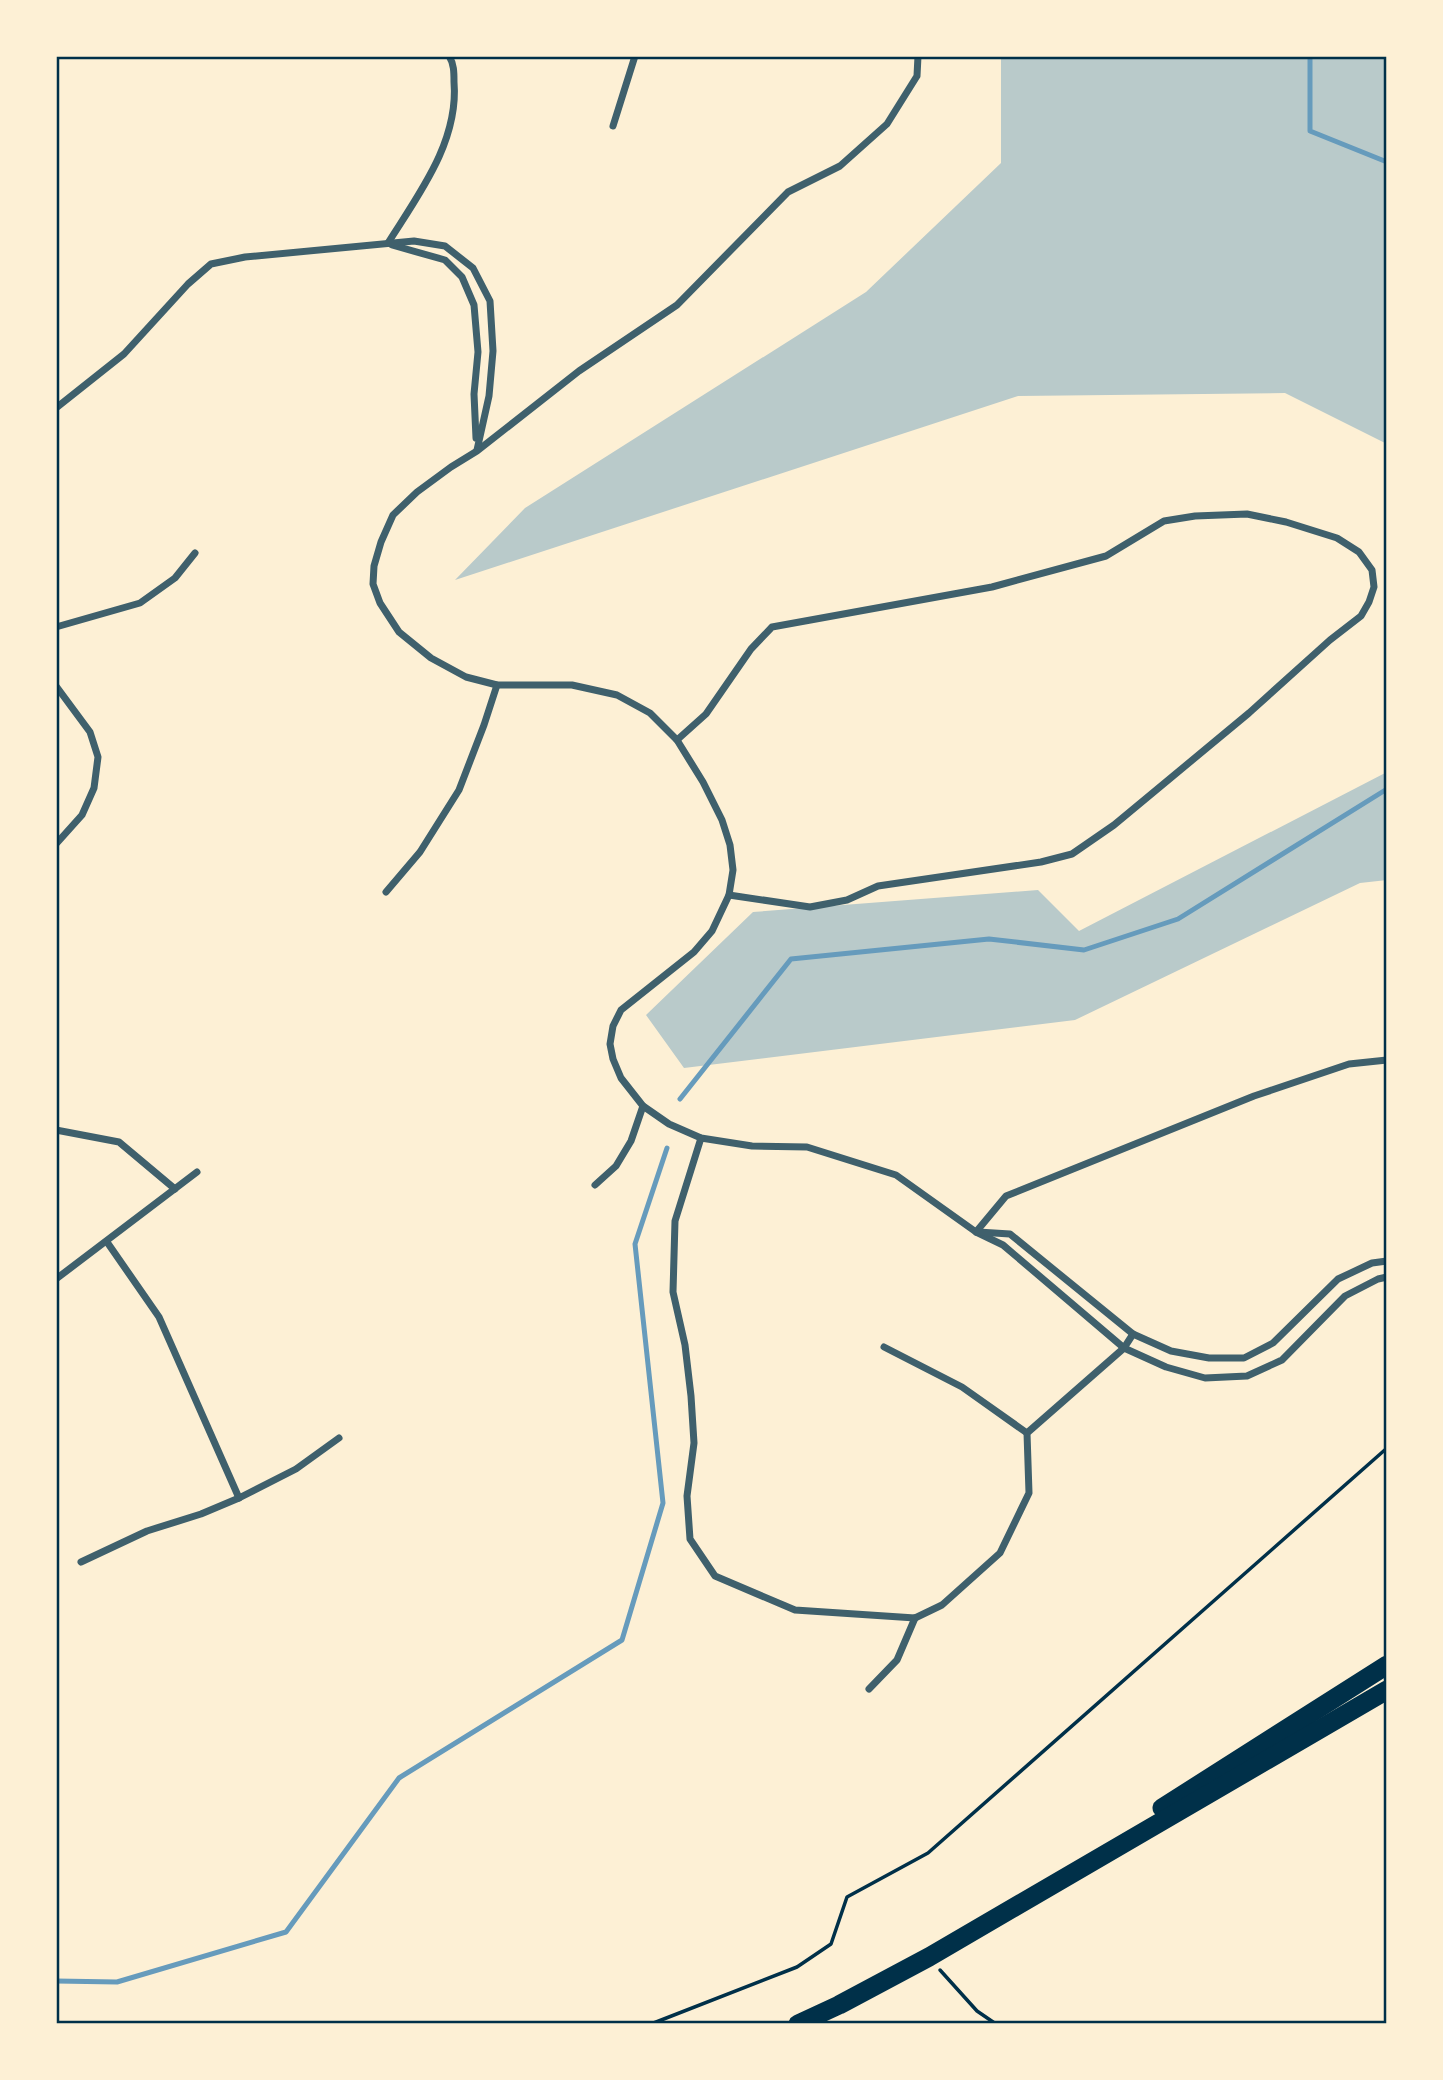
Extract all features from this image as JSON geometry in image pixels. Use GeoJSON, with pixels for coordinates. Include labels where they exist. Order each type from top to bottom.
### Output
{"type":"FeatureCollection","features":[{"type":"Feature","properties":{"kind":"highway"},"geometry":{"type":"LineString","coordinates":[[1043,1890],[1196,1785],[1387,1665]]}},
{"type":"Feature","properties":{"kind":"highway"},"geometry":{"type":"LineString","coordinates":[[798,2024],[929,1957],[1387,1690]]}},
{"type":"Feature","properties":{"kind":"street"},"geometry":{"type":"LineString","coordinates":[[388,243],[431,173],[450,132],[455,94],[453,63],[449,56]]}},
{"type":"Feature","properties":{"kind":"street"},"geometry":{"type":"LineString","coordinates":[[613,126],[635,56]]}},
{"type":"Feature","properties":{"kind":"street"},"geometry":{"type":"LineString","coordinates":[[918,56],[917,76],[887,124],[850,158],[840,166],[788,192],[677,305],[579,371],[477,451],[417,492],[393,515],[374,566],[373,584],[380,603],[399,632],[431,658],[466,677],[497,685],[572,685],[617,695],[650,713],[677,740],[703,782],[722,820],[730,845],[733,870],[729,895],[712,931],[694,952],[621,1010],[613,1026],[610,1044],[621,1078],[643,1106],[669,1124],[701,1139],[752,1146],[807,1147],[896,1175],[975,1232],[1003,1245],[1124,1348],[1166,1367],[1205,1378],[1247,1376],[1282,1360],[1345,1296],[1378,1279],[1387,1278]]}},
{"type":"Feature","properties":{"kind":"street"},"geometry":{"type":"LineString","coordinates":[[56,408],[124,354],[188,284],[211,264],[245,257],[414,241],[445,246],[473,268],[490,301],[493,351],[489,396],[477,451]]}},
{"type":"Feature","properties":{"kind":"street"},"geometry":{"type":"LineString","coordinates":[[388,243],[445,260],[462,276],[474,305],[478,352],[474,394],[477,451]]}},
{"type":"Feature","properties":{"kind":"street"},"geometry":{"type":"LineString","coordinates":[[677,740],[706,714],[751,649],[772,627],[992,587],[1106,556],[1164,521],[1195,516],[1247,514],[1286,522],[1337,538],[1359,552],[1372,570],[1374,587],[1361,616],[1114,825],[1072,854],[1027,864],[878,886],[847,900],[810,907],[729,895]]}},
{"type":"Feature","properties":{"kind":"street"},"geometry":{"type":"LineString","coordinates":[[56,627],[140,603],[175,578],[195,553]]}},
{"type":"Feature","properties":{"kind":"street"},"geometry":{"type":"LineString","coordinates":[[386,892],[420,852],[459,790],[497,685]]}},
{"type":"Feature","properties":{"kind":"street"},"geometry":{"type":"LineString","coordinates":[[56,686],[90,732],[98,757],[94,788],[82,815],[56,844]]}},
{"type":"Feature","properties":{"kind":"street"},"geometry":{"type":"LineString","coordinates":[[975,1232],[1006,1196],[1044,1180],[1254,1096],[1349,1065],[1387,1060]]}},
{"type":"Feature","properties":{"kind":"street"},"geometry":{"type":"LineString","coordinates":[[595,1185],[616,1166],[631,1141],[643,1106]]}},
{"type":"Feature","properties":{"kind":"street"},"geometry":{"type":"LineString","coordinates":[[56,1130],[119,1142],[175,1189]]}},
{"type":"Feature","properties":{"kind":"street"},"geometry":{"type":"LineString","coordinates":[[701,1139],[675,1222],[673,1292],[685,1345],[694,1443],[687,1496],[690,1539],[715,1576],[795,1610],[915,1619],[942,1605],[1000,1553],[1029,1493],[1027,1433]]}},
{"type":"Feature","properties":{"kind":"street"},"geometry":{"type":"LineString","coordinates":[[56,1279],[197,1171]]}},
{"type":"Feature","properties":{"kind":"street"},"geometry":{"type":"LineString","coordinates":[[975,1232],[1010,1234],[1133,1334],[1171,1351],[1209,1358],[1244,1358],[1273,1343],[1338,1279],[1373,1263],[1387,1261]]}},
{"type":"Feature","properties":{"kind":"street"},"geometry":{"type":"LineString","coordinates":[[107,1242],[159,1317],[239,1498]]}},
{"type":"Feature","properties":{"kind":"street"},"geometry":{"type":"LineString","coordinates":[[1027,1433],[1124,1348],[1133,1334]]}},
{"type":"Feature","properties":{"kind":"street"},"geometry":{"type":"LineString","coordinates":[[884,1347],[962,1387],[1027,1433]]}},
{"type":"Feature","properties":{"kind":"street"},"geometry":{"type":"LineString","coordinates":[[81,1562],[147,1531],[201,1514],[239,1498],[296,1469],[339,1438]]}},
{"type":"Feature","properties":{"kind":"street"},"geometry":{"type":"LineString","coordinates":[[869,1689],[897,1660],[915,1619]]}},
{"type":"Feature","properties":{"kind":"path"},"geometry":{"type":"LineString","coordinates":[[651,2024],[797,1967],[831,1944],[847,1897],[928,1853],[1387,1448]]}},
{"type":"Feature","properties":{"kind":"path"},"geometry":{"type":"LineString","coordinates":[[929,1957],[977,2011],[996,2024]]}},
{"type":"Feature","properties":{"kind":"shaded area"},"geometry":{"type":"Polygon","coordinates":[[[1001,56],[1387,56],[1387,444],[1285,393],[1018,396],[455,580],[525,508],[866,292],[1001,163],[1001,56]]]}},
{"type":"Feature","properties":{"kind":"shaded area"},"geometry":{"type":"Polygon","coordinates":[[[1387,772],[1387,880],[1360,883],[1075,1020],[684,1068],[646,1015],[753,912],[1038,890],[1079,931],[1387,772]]]}},
{"type":"Feature","properties":{"kind":"waterway"},"geometry":{"type":"LineString","coordinates":[[1310,56],[1310,131],[1387,162]]}},
{"type":"Feature","properties":{"kind":"waterway"},"geometry":{"type":"LineString","coordinates":[[680,1099],[791,959],[989,939],[1084,950],[1178,919],[1387,789]]}},
{"type":"Feature","properties":{"kind":"waterway"},"geometry":{"type":"LineString","coordinates":[[56,1981],[117,1982],[286,1932],[399,1778],[622,1640],[663,1503],[635,1244],[667,1148]]}}]}
